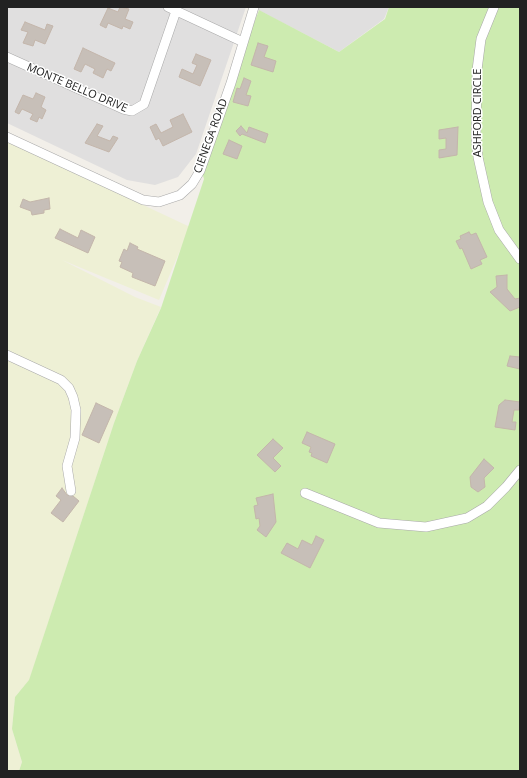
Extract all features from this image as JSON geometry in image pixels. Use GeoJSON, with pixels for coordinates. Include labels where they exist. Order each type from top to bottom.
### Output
{"type":"FeatureCollection","features":[{"type":"Feature","properties":{"kind":"street","name":"CIENEGA ROAD"},"geometry":{"type":"LineString","coordinates":[[7,137],[138,198],[153,202],[170,199],[188,189],[200,171],[254,7]]}},
{"type":"Feature","properties":{"kind":"street","name":"ASHFORD CIRCLE"},"geometry":{"type":"LineString","coordinates":[[494,7],[481,39],[477,70],[478,157],[488,202],[499,230],[520,259]]}},
{"type":"Feature","properties":{"kind":"street"},"geometry":{"type":"LineString","coordinates":[[172,9],[243,42]]}},
{"type":"Feature","properties":{"kind":"street","name":"MONTE BELLO DRIVE"},"geometry":{"type":"LineString","coordinates":[[7,57],[123,109],[132,111],[144,104],[172,9]]}},
{"type":"Feature","properties":{"kind":"street"},"geometry":{"type":"LineString","coordinates":[[7,356],[61,380],[69,388],[76,410],[74,438],[67,466],[71,491]]}},
{"type":"Feature","properties":{"kind":"street"},"geometry":{"type":"LineString","coordinates":[[305,493],[379,523],[426,528],[467,518],[492,501],[506,488],[520,470]]}},
{"type":"Feature","properties":{"kind":"shaded area"},"geometry":{"type":"Polygon","coordinates":[[[7,7],[246,7],[196,154],[178,177],[155,185],[127,180],[7,123],[7,7]]]}},
{"type":"Feature","properties":{"kind":"shaded area"},"geometry":{"type":"Polygon","coordinates":[[[258,7],[389,7],[384,19],[339,52],[258,10],[258,7]]]}},
{"type":"Feature","properties":{"kind":"green space"},"geometry":{"type":"Polygon","coordinates":[[[389,7],[520,7],[520,771],[19,771],[22,762],[12,729],[15,697],[29,680],[114,423],[137,361],[161,308],[204,179],[200,165],[259,10],[339,52],[385,19],[389,7]]]}},
{"type":"Feature","properties":{"kind":"green space"},"geometry":{"type":"Polygon","coordinates":[[[7,141],[190,227],[159,300],[62,260],[135,297],[161,307],[137,361],[114,423],[29,681],[15,697],[12,729],[22,762],[19,771],[7,771],[7,141]]]}},
{"type":"Feature","properties":{"kind":"building"},"geometry":{"type":"Polygon","coordinates":[[[120,7],[129,9],[125,19],[133,22],[130,29],[123,26],[122,29],[108,23],[106,28],[100,25],[108,8],[118,12],[120,7]]]}},
{"type":"Feature","properties":{"kind":"building"},"geometry":{"type":"Polygon","coordinates":[[[25,22],[45,30],[47,24],[53,26],[45,44],[35,40],[33,46],[23,43],[28,32],[21,30],[25,22]]]}},
{"type":"Feature","properties":{"kind":"building"},"geometry":{"type":"Polygon","coordinates":[[[258,43],[268,46],[264,57],[276,61],[273,72],[251,65],[258,43]]]}},
{"type":"Feature","properties":{"kind":"building"},"geometry":{"type":"Polygon","coordinates":[[[83,48],[115,63],[111,71],[107,69],[103,78],[93,73],[95,69],[85,64],[81,72],[74,69],[83,48]]]}},
{"type":"Feature","properties":{"kind":"building"},"geometry":{"type":"Polygon","coordinates":[[[196,54],[211,60],[200,86],[179,77],[182,69],[193,74],[197,65],[192,63],[196,54]]]}},
{"type":"Feature","properties":{"kind":"building"},"geometry":{"type":"Polygon","coordinates":[[[244,78],[251,81],[246,95],[251,96],[248,106],[233,102],[237,88],[240,89],[244,78]]]}},
{"type":"Feature","properties":{"kind":"building"},"geometry":{"type":"Polygon","coordinates":[[[36,93],[45,97],[41,107],[46,110],[42,119],[39,117],[37,122],[30,119],[33,114],[22,109],[19,114],[15,112],[23,95],[33,99],[36,93]]]}},
{"type":"Feature","properties":{"kind":"building"},"geometry":{"type":"Polygon","coordinates":[[[183,114],[192,132],[163,146],[159,138],[156,140],[150,127],[156,124],[161,133],[173,127],[170,120],[183,114]]]}},
{"type":"Feature","properties":{"kind":"building"},"geometry":{"type":"Polygon","coordinates":[[[97,124],[103,126],[97,136],[110,141],[113,136],[118,138],[109,152],[85,143],[97,124]]]}},
{"type":"Feature","properties":{"kind":"building"},"geometry":{"type":"Polygon","coordinates":[[[241,126],[247,133],[249,127],[268,134],[265,143],[242,134],[240,136],[236,131],[241,126]]]}},
{"type":"Feature","properties":{"kind":"building"},"geometry":{"type":"Polygon","coordinates":[[[458,127],[457,155],[439,158],[439,150],[446,149],[446,138],[439,139],[439,130],[458,127]]]}},
{"type":"Feature","properties":{"kind":"building"},"geometry":{"type":"Polygon","coordinates":[[[229,140],[242,146],[237,159],[223,154],[229,140]]]}},
{"type":"Feature","properties":{"kind":"building"},"geometry":{"type":"Polygon","coordinates":[[[49,198],[50,209],[44,210],[44,213],[32,215],[31,211],[20,207],[23,199],[30,202],[49,198]]]}},
{"type":"Feature","properties":{"kind":"building"},"geometry":{"type":"Polygon","coordinates":[[[60,229],[78,238],[81,230],[95,237],[88,253],[55,238],[60,229]]]}},
{"type":"Feature","properties":{"kind":"building"},"geometry":{"type":"Polygon","coordinates":[[[469,232],[471,235],[476,233],[487,257],[480,260],[482,264],[471,269],[462,248],[460,249],[456,241],[461,239],[460,236],[469,232]]]}},
{"type":"Feature","properties":{"kind":"building"},"geometry":{"type":"Polygon","coordinates":[[[130,243],[138,247],[137,249],[165,261],[155,286],[132,277],[133,273],[120,267],[122,262],[119,261],[124,249],[127,251],[130,243]]]}},
{"type":"Feature","properties":{"kind":"building"},"geometry":{"type":"Polygon","coordinates":[[[507,275],[507,289],[515,299],[520,298],[520,307],[510,311],[490,292],[497,287],[496,276],[507,275]]]}},
{"type":"Feature","properties":{"kind":"building"},"geometry":{"type":"Polygon","coordinates":[[[510,356],[520,357],[520,369],[507,366],[510,356]]]}},
{"type":"Feature","properties":{"kind":"building"},"geometry":{"type":"Polygon","coordinates":[[[505,400],[520,402],[519,410],[514,410],[512,422],[516,422],[515,430],[495,427],[499,405],[505,400]]]}},
{"type":"Feature","properties":{"kind":"building"},"geometry":{"type":"Polygon","coordinates":[[[96,403],[113,411],[99,443],[82,435],[96,403]]]}},
{"type":"Feature","properties":{"kind":"building"},"geometry":{"type":"Polygon","coordinates":[[[307,432],[335,444],[327,463],[311,456],[312,453],[309,452],[311,447],[302,443],[307,432]]]}},
{"type":"Feature","properties":{"kind":"building"},"geometry":{"type":"Polygon","coordinates":[[[273,439],[283,448],[273,458],[281,466],[275,472],[257,455],[273,439]]]}},
{"type":"Feature","properties":{"kind":"building"},"geometry":{"type":"Polygon","coordinates":[[[484,459],[494,468],[484,478],[485,487],[478,492],[471,487],[470,477],[484,459]]]}},
{"type":"Feature","properties":{"kind":"building"},"geometry":{"type":"Polygon","coordinates":[[[62,488],[67,495],[73,496],[79,501],[63,522],[51,513],[61,500],[56,496],[62,488]]]}},
{"type":"Feature","properties":{"kind":"building"},"geometry":{"type":"Polygon","coordinates":[[[273,494],[276,522],[266,537],[257,530],[260,526],[259,518],[256,519],[254,506],[258,505],[256,498],[273,494]]]}},
{"type":"Feature","properties":{"kind":"building"},"geometry":{"type":"Polygon","coordinates":[[[316,536],[324,540],[310,568],[281,553],[287,543],[298,549],[302,540],[312,545],[316,536]]]}}]}
